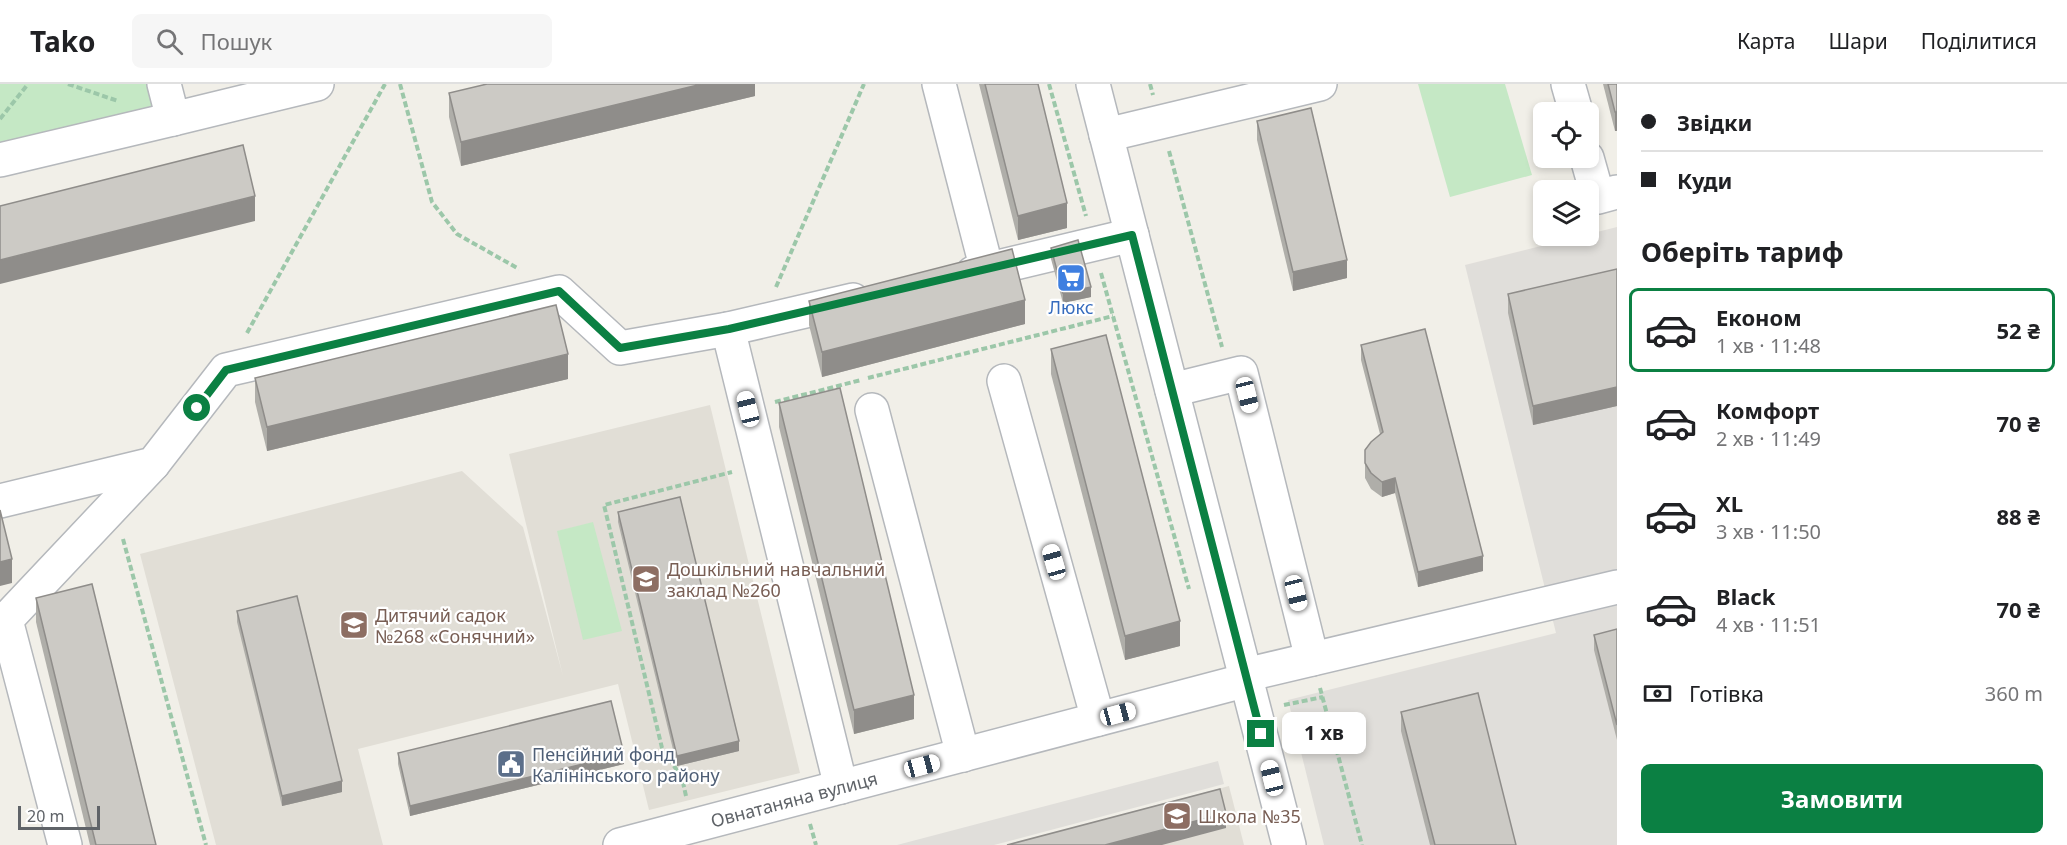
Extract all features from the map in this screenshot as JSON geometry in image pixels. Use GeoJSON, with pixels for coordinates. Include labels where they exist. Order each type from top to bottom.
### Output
{"type":"FeatureCollection","features":[{"type":"Feature","properties":{"kind":"street"},"geometry":{"type":"LineString","coordinates":[[164,84],[173,119]]}},
{"type":"Feature","properties":{"kind":"street"},"geometry":{"type":"LineString","coordinates":[[0,160],[316,84]]}},
{"type":"Feature","properties":{"kind":"street"},"geometry":{"type":"LineString","coordinates":[[939,84],[987,270]]}},
{"type":"Feature","properties":{"kind":"street"},"geometry":{"type":"LineString","coordinates":[[1093,84],[1289,845]]}},
{"type":"Feature","properties":{"kind":"street"},"geometry":{"type":"LineString","coordinates":[[1106,135],[1320,84]]}},
{"type":"Feature","properties":{"kind":"street"},"geometry":{"type":"LineString","coordinates":[[1568,84],[1572,102]]}},
{"type":"Feature","properties":{"kind":"street"},"geometry":{"type":"LineString","coordinates":[[1590,168],[1598,197],[1617,192]]}},
{"type":"Feature","properties":{"kind":"street"},"geometry":{"type":"LineString","coordinates":[[942,280],[1132,235]]}},
{"type":"Feature","properties":{"kind":"street"},"geometry":{"type":"LineString","coordinates":[[65,845],[6,620],[153,464],[226,370],[559,291],[620,348],[729,329],[886,293]]}},
{"type":"Feature","properties":{"kind":"street"},"geometry":{"type":"LineString","coordinates":[[729,329],[841,787]]}},
{"type":"Feature","properties":{"kind":"street"},"geometry":{"type":"LineString","coordinates":[[1172,390],[1241,373],[1312,659]]}},
{"type":"Feature","properties":{"kind":"street"},"geometry":{"type":"LineString","coordinates":[[1004,381],[1098,719]]}},
{"type":"Feature","properties":{"kind":"street"},"geometry":{"type":"LineString","coordinates":[[872,410],[963,755]]}},
{"type":"Feature","properties":{"kind":"street"},"geometry":{"type":"LineString","coordinates":[[0,501],[153,464]]}},
{"type":"Feature","properties":{"kind":"street","name":"Овнатаняна вулиця"},"geometry":{"type":"LineString","coordinates":[[620,845],[1098,719],[1312,659],[1617,587]]}},
{"type":"Feature","properties":{"kind":"path"},"geometry":{"type":"LineString","coordinates":[[0,119],[28,84]]}},
{"type":"Feature","properties":{"kind":"path"},"geometry":{"type":"LineString","coordinates":[[226,370],[385,84]]}},
{"type":"Feature","properties":{"kind":"path"},"geometry":{"type":"LineString","coordinates":[[400,84],[432,202],[457,234],[559,291]]}},
{"type":"Feature","properties":{"kind":"path"},"geometry":{"type":"LineString","coordinates":[[762,321],[864,84]]}},
{"type":"Feature","properties":{"kind":"path"},"geometry":{"type":"LineString","coordinates":[[1049,84],[1191,598]]}},
{"type":"Feature","properties":{"kind":"path"},"geometry":{"type":"LineString","coordinates":[[1150,84],[1230,376]]}},
{"type":"Feature","properties":{"kind":"path"},"geometry":{"type":"LineString","coordinates":[[748,409],[1113,316]]}},
{"type":"Feature","properties":{"kind":"path"},"geometry":{"type":"LineString","coordinates":[[693,826],[682,778],[662,748],[604,505],[762,464]]}},
{"type":"Feature","properties":{"kind":"path"},"geometry":{"type":"LineString","coordinates":[[114,506],[206,845]]}},
{"type":"Feature","properties":{"kind":"path"},"geometry":{"type":"LineString","coordinates":[[1312,659],[1362,845]]}},
{"type":"Feature","properties":{"kind":"shaded area"},"geometry":{"type":"Polygon","coordinates":[[[1617,227],[1617,845],[1324,845],[1288,700],[1556,633],[1465,265],[1541,246],[1599,246],[1599,232],[1617,227]]]}},
{"type":"Feature","properties":{"kind":"shaded area"},"geometry":{"type":"Polygon","coordinates":[[[710,405],[800,773],[649,810],[618,684],[358,749],[383,845],[216,845],[140,554],[462,471],[523,527],[563,676],[509,454],[710,405]]]}},
{"type":"Feature","properties":{"kind":"shaded area"},"geometry":{"type":"Polygon","coordinates":[[[1218,761],[1224,784],[994,845],[897,845],[1218,761]]]}},
{"type":"Feature","properties":{"kind":"shaded area","name":"Школа №35"},"geometry":{"type":"Polygon","coordinates":[[[1229,786],[1244,845],[1008,845],[1229,786]]]}},
{"type":"Feature","properties":{"kind":"green space"},"geometry":{"type":"Polygon","coordinates":[[[0,84],[150,84],[158,117],[0,158],[0,84]]]}},
{"type":"Feature","properties":{"kind":"green space"},"geometry":{"type":"Polygon","coordinates":[[[1418,84],[1505,84],[1532,175],[1450,197],[1418,84]]]}},
{"type":"Feature","properties":{"kind":"green space"},"geometry":{"type":"Polygon","coordinates":[[[593,522],[622,631],[583,640],[557,531],[593,522]]]}},
{"type":"Feature","properties":{"kind":"building"},"geometry":{"type":"Polygon","coordinates":[[[487,84],[702,84],[461,142],[449,93],[487,84]]]}},
{"type":"Feature","properties":{"kind":"building"},"geometry":{"type":"Polygon","coordinates":[[[985,84],[1038,84],[1067,203],[1018,216],[985,84]]]}},
{"type":"Feature","properties":{"kind":"building"},"geometry":{"type":"Polygon","coordinates":[[[1608,84],[1617,84],[1617,112],[1615,112],[1608,84]]]}},
{"type":"Feature","properties":{"kind":"building"},"geometry":{"type":"Polygon","coordinates":[[[1311,108],[1347,260],[1293,272],[1257,121],[1311,108]]]}},
{"type":"Feature","properties":{"kind":"building"},"geometry":{"type":"Polygon","coordinates":[[[243,145],[255,196],[0,260],[0,206],[243,145]]]}},
{"type":"Feature","properties":{"kind":"building","name":"Люкс"},"geometry":{"type":"Polygon","coordinates":[[[1078,240],[1091,287],[1063,293],[1051,248],[1078,240]]]}},
{"type":"Feature","properties":{"kind":"building"},"geometry":{"type":"Polygon","coordinates":[[[1012,249],[1025,300],[822,352],[809,301],[1012,249]]]}},
{"type":"Feature","properties":{"kind":"building"},"geometry":{"type":"Polygon","coordinates":[[[1617,269],[1617,387],[1533,406],[1508,294],[1617,269]]]}},
{"type":"Feature","properties":{"kind":"building"},"geometry":{"type":"Polygon","coordinates":[[[556,305],[568,354],[267,427],[255,378],[556,305]]]}},
{"type":"Feature","properties":{"kind":"building"},"geometry":{"type":"Polygon","coordinates":[[[1425,329],[1483,556],[1418,572],[1395,478],[1382,482],[1371,473],[1365,463],[1365,450],[1383,432],[1361,345],[1425,329]]]}},
{"type":"Feature","properties":{"kind":"building"},"geometry":{"type":"Polygon","coordinates":[[[1106,335],[1180,621],[1125,636],[1051,349],[1106,335]]]}},
{"type":"Feature","properties":{"kind":"building"},"geometry":{"type":"Polygon","coordinates":[[[840,388],[914,695],[854,710],[779,403],[840,388]]]}},
{"type":"Feature","properties":{"kind":"building"},"geometry":{"type":"Polygon","coordinates":[[[680,497],[739,741],[677,756],[618,512],[680,497]]]}},
{"type":"Feature","properties":{"kind":"building"},"geometry":{"type":"Polygon","coordinates":[[[0,510],[12,559],[0,562],[0,510]]]}},
{"type":"Feature","properties":{"kind":"building"},"geometry":{"type":"Polygon","coordinates":[[[92,584],[156,845],[96,845],[36,598],[92,584]]]}},
{"type":"Feature","properties":{"kind":"building"},"geometry":{"type":"Polygon","coordinates":[[[297,596],[342,781],[282,796],[237,611],[297,596]]]}},
{"type":"Feature","properties":{"kind":"building"},"geometry":{"type":"Polygon","coordinates":[[[1617,629],[1617,725],[1594,635],[1617,629]]]}},
{"type":"Feature","properties":{"kind":"building"},"geometry":{"type":"Polygon","coordinates":[[[1478,693],[1516,845],[1435,845],[1401,712],[1478,693]]]}},
{"type":"Feature","properties":{"kind":"building","name":"Пенсійний фонд Калінінського району"},"geometry":{"type":"Polygon","coordinates":[[[611,701],[624,754],[410,806],[398,753],[611,701]]]}},
{"type":"Feature","properties":{"kind":"building","name":"Школа №35"},"geometry":{"type":"Polygon","coordinates":[[[1220,789],[1226,813],[1105,845],[1007,845],[1220,789]]]}},
{"type":"Feature","properties":{"kind":"place","name":"Люкс"},"geometry":{"type":"Point","coordinates":[1071,278]}},
{"type":"Feature","properties":{"kind":"place","name":"Дошкільний навчальний заклад №260"},"geometry":{"type":"Point","coordinates":[646,579]}},
{"type":"Feature","properties":{"kind":"place","name":"Дитячий садок №268 «Сонячний»"},"geometry":{"type":"Point","coordinates":[354,625]}},
{"type":"Feature","properties":{"kind":"place","name":"Пенсійний фонд Калінінського району"},"geometry":{"type":"Point","coordinates":[511,764]}},
{"type":"Feature","properties":{"kind":"place","name":"Школа №35"},"geometry":{"type":"Point","coordinates":[1177,816]}},
{"type":"Feature","properties":{"kind":"route"},"geometry":{"type":"LineString","coordinates":[[197,408],[226,370],[559,291],[620,348],[729,329],[1132,235],[1261,734]]}}]}
